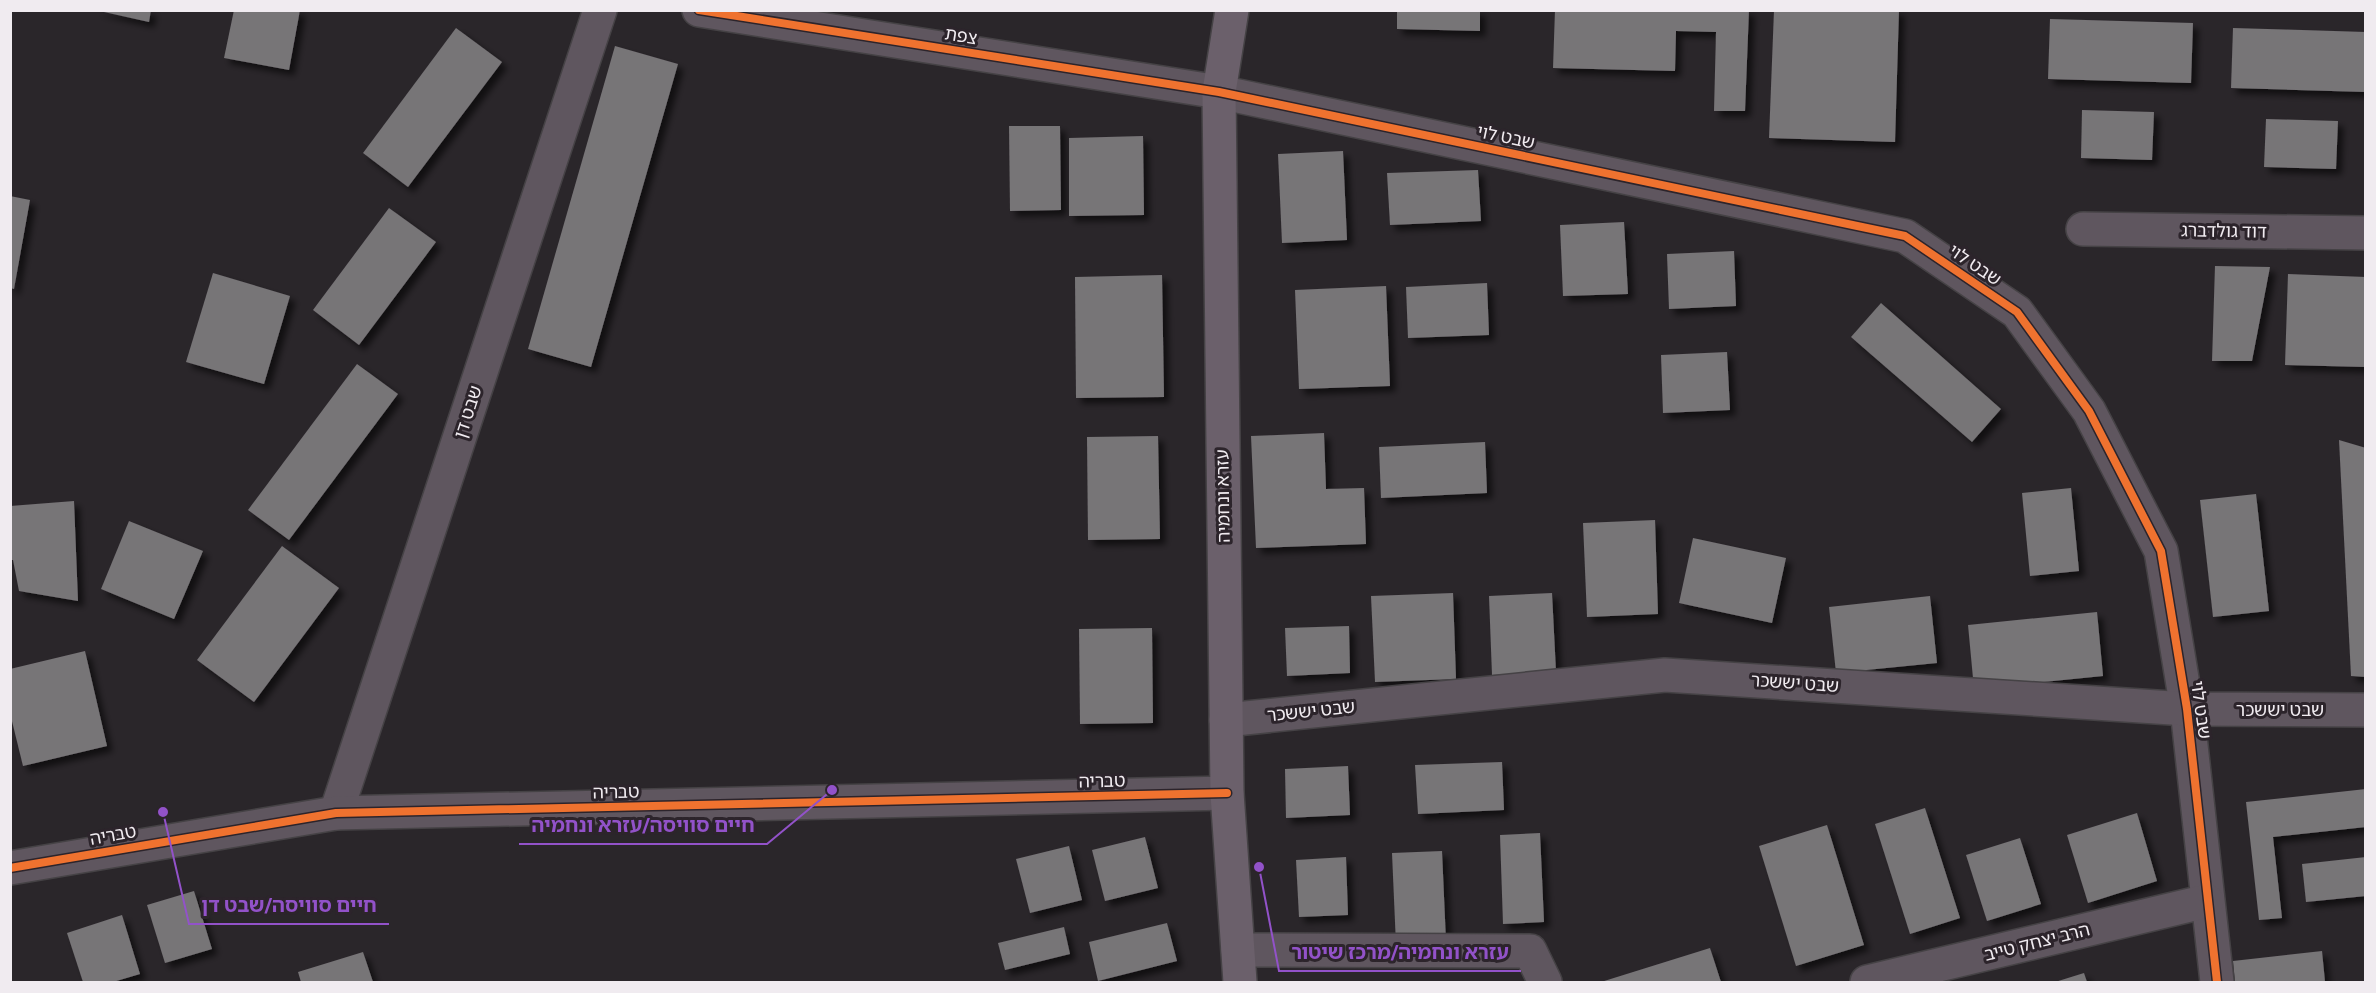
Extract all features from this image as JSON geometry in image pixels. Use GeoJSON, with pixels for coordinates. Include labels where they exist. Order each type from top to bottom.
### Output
{"type":"FeatureCollection","features":[{"type":"Feature","properties":{"kind":"street","name":"שבט דן"},"geometry":{"type":"LineString","coordinates":[[336,813],[600,10]]}},
{"type":"Feature","properties":{"kind":"street","name":"צפת"},"geometry":{"type":"LineString","coordinates":[[699,10],[1219,92]]}},
{"type":"Feature","properties":{"kind":"street","name":"עזרא ונחמיה"},"geometry":{"type":"LineString","coordinates":[[1232,10],[1219,92],[1227,793],[1240,982]]}},
{"type":"Feature","properties":{"kind":"street","name":"שבט לוי"},"geometry":{"type":"LineString","coordinates":[[1219,92],[1905,236],[2018,312],[2090,411],[2161,550],[2187,709],[2217,982]]}},
{"type":"Feature","properties":{"kind":"street","name":"דוד גולדברג"},"geometry":{"type":"LineString","coordinates":[[2083,229],[2366,233]]}},
{"type":"Feature","properties":{"kind":"street","name":"שבט יששכר"},"geometry":{"type":"LineString","coordinates":[[1226,720],[1665,675],[2187,709],[2366,710]]}},
{"type":"Feature","properties":{"kind":"street","name":"טבריה"},"geometry":{"type":"LineString","coordinates":[[10,868],[336,813],[1227,793]]}},
{"type":"Feature","properties":{"kind":"street","name":"הרב יצחק טייב"},"geometry":{"type":"LineString","coordinates":[[1867,982],[2207,901]]}},
{"type":"Feature","properties":{"kind":"street"},"geometry":{"type":"LineString","coordinates":[[1238,950],[1530,951],[1545,982]]}},
{"type":"Feature","properties":{"kind":"building"},"geometry":{"type":"Polygon","coordinates":[[[95,10],[151,10],[149,22],[95,10]]]}},
{"type":"Feature","properties":{"kind":"building"},"geometry":{"type":"Polygon","coordinates":[[[234,10],[300,10],[289,70],[224,58],[234,10]]]}},
{"type":"Feature","properties":{"kind":"building"},"geometry":{"type":"Polygon","coordinates":[[[1397,10],[1480,10],[1480,31],[1397,29],[1397,10]]]}},
{"type":"Feature","properties":{"kind":"building"},"geometry":{"type":"Polygon","coordinates":[[[1555,10],[1749,10],[1745,111],[1714,111],[1716,32],[1676,31],[1675,71],[1553,68],[1555,10]]]}},
{"type":"Feature","properties":{"kind":"building"},"geometry":{"type":"Polygon","coordinates":[[[1774,10],[1899,10],[1895,142],[1769,138],[1774,10]]]}},
{"type":"Feature","properties":{"kind":"building"},"geometry":{"type":"Polygon","coordinates":[[[2050,19],[2193,23],[2191,83],[2048,79],[2050,19]]]}},
{"type":"Feature","properties":{"kind":"building"},"geometry":{"type":"Polygon","coordinates":[[[456,28],[502,62],[408,187],[363,153],[456,28]]]}},
{"type":"Feature","properties":{"kind":"building"},"geometry":{"type":"Polygon","coordinates":[[[2233,28],[2366,32],[2366,92],[2231,88],[2233,28]]]}},
{"type":"Feature","properties":{"kind":"building"},"geometry":{"type":"Polygon","coordinates":[[[615,46],[678,64],[591,367],[528,349],[615,46]]]}},
{"type":"Feature","properties":{"kind":"building"},"geometry":{"type":"Polygon","coordinates":[[[2082,110],[2154,112],[2152,160],[2081,158],[2082,110]]]}},
{"type":"Feature","properties":{"kind":"building"},"geometry":{"type":"Polygon","coordinates":[[[2266,119],[2338,121],[2336,169],[2264,167],[2266,119]]]}},
{"type":"Feature","properties":{"kind":"building"},"geometry":{"type":"Polygon","coordinates":[[[1009,126],[1060,126],[1061,210],[1010,211],[1009,126]]]}},
{"type":"Feature","properties":{"kind":"building"},"geometry":{"type":"Polygon","coordinates":[[[1143,136],[1144,215],[1069,216],[1069,138],[1143,136]]]}},
{"type":"Feature","properties":{"kind":"building"},"geometry":{"type":"Polygon","coordinates":[[[1343,151],[1347,240],[1282,243],[1278,154],[1343,151]]]}},
{"type":"Feature","properties":{"kind":"building"},"geometry":{"type":"Polygon","coordinates":[[[1478,170],[1481,221],[1390,225],[1387,173],[1478,170]]]}},
{"type":"Feature","properties":{"kind":"building"},"geometry":{"type":"Polygon","coordinates":[[[10,196],[30,200],[14,289],[10,288],[10,196]]]}},
{"type":"Feature","properties":{"kind":"building"},"geometry":{"type":"Polygon","coordinates":[[[389,208],[436,242],[359,345],[313,310],[389,208]]]}},
{"type":"Feature","properties":{"kind":"building"},"geometry":{"type":"Polygon","coordinates":[[[1624,222],[1628,294],[1563,296],[1560,225],[1624,222]]]}},
{"type":"Feature","properties":{"kind":"building"},"geometry":{"type":"Polygon","coordinates":[[[1734,251],[1736,306],[1669,309],[1667,254],[1734,251]]]}},
{"type":"Feature","properties":{"kind":"building"},"geometry":{"type":"Polygon","coordinates":[[[2215,266],[2270,267],[2252,361],[2212,361],[2215,266]]]}},
{"type":"Feature","properties":{"kind":"building"},"geometry":{"type":"Polygon","coordinates":[[[213,273],[290,296],[264,384],[186,362],[213,273]]]}},
{"type":"Feature","properties":{"kind":"building"},"geometry":{"type":"Polygon","coordinates":[[[2288,274],[2366,277],[2366,367],[2285,365],[2288,274]]]}},
{"type":"Feature","properties":{"kind":"building"},"geometry":{"type":"Polygon","coordinates":[[[1162,275],[1164,397],[1076,398],[1075,277],[1162,275]]]}},
{"type":"Feature","properties":{"kind":"building"},"geometry":{"type":"Polygon","coordinates":[[[1487,283],[1489,335],[1408,338],[1406,287],[1487,283]]]}},
{"type":"Feature","properties":{"kind":"building"},"geometry":{"type":"Polygon","coordinates":[[[1386,286],[1390,386],[1299,389],[1295,290],[1386,286]]]}},
{"type":"Feature","properties":{"kind":"building"},"geometry":{"type":"Polygon","coordinates":[[[1881,303],[2001,409],[1972,442],[1851,337],[1881,303]]]}},
{"type":"Feature","properties":{"kind":"building"},"geometry":{"type":"Polygon","coordinates":[[[1727,352],[1730,410],[1663,413],[1661,355],[1727,352]]]}},
{"type":"Feature","properties":{"kind":"building"},"geometry":{"type":"Polygon","coordinates":[[[357,364],[398,394],[289,540],[248,510],[357,364]]]}},
{"type":"Feature","properties":{"kind":"building"},"geometry":{"type":"Polygon","coordinates":[[[1324,433],[1326,489],[1364,488],[1366,544],[1256,548],[1251,436],[1324,433]]]}},
{"type":"Feature","properties":{"kind":"building"},"geometry":{"type":"Polygon","coordinates":[[[1158,436],[1160,539],[1088,540],[1087,437],[1158,436]]]}},
{"type":"Feature","properties":{"kind":"building"},"geometry":{"type":"Polygon","coordinates":[[[2339,440],[2366,448],[2366,677],[2351,676],[2339,440]]]}},
{"type":"Feature","properties":{"kind":"building"},"geometry":{"type":"Polygon","coordinates":[[[1485,442],[1487,493],[1381,498],[1379,447],[1485,442]]]}},
{"type":"Feature","properties":{"kind":"building"},"geometry":{"type":"Polygon","coordinates":[[[2071,488],[2079,571],[2030,576],[2022,493],[2071,488]]]}},
{"type":"Feature","properties":{"kind":"building"},"geometry":{"type":"Polygon","coordinates":[[[2256,494],[2269,611],[2213,617],[2200,500],[2256,494]]]}},
{"type":"Feature","properties":{"kind":"building"},"geometry":{"type":"Polygon","coordinates":[[[74,501],[78,601],[19,591],[13,560],[10,560],[10,506],[74,501]]]}},
{"type":"Feature","properties":{"kind":"building"},"geometry":{"type":"Polygon","coordinates":[[[1655,520],[1658,614],[1587,617],[1583,523],[1655,520]]]}},
{"type":"Feature","properties":{"kind":"building"},"geometry":{"type":"Polygon","coordinates":[[[129,521],[203,551],[174,619],[101,589],[129,521]]]}},
{"type":"Feature","properties":{"kind":"building"},"geometry":{"type":"Polygon","coordinates":[[[1693,538],[1786,558],[1772,623],[1679,603],[1693,538]]]}},
{"type":"Feature","properties":{"kind":"building"},"geometry":{"type":"Polygon","coordinates":[[[282,546],[339,588],[254,702],[197,660],[282,546]]]}},
{"type":"Feature","properties":{"kind":"building"},"geometry":{"type":"Polygon","coordinates":[[[1453,593],[1456,679],[1375,682],[1371,596],[1453,593]]]}},
{"type":"Feature","properties":{"kind":"building"},"geometry":{"type":"Polygon","coordinates":[[[1552,593],[1556,672],[1492,675],[1489,596],[1552,593]]]}},
{"type":"Feature","properties":{"kind":"building"},"geometry":{"type":"Polygon","coordinates":[[[1930,596],[1937,663],[1836,673],[1829,607],[1930,596]]]}},
{"type":"Feature","properties":{"kind":"building"},"geometry":{"type":"Polygon","coordinates":[[[2097,612],[2103,676],[1974,689],[1968,625],[2097,612]]]}},
{"type":"Feature","properties":{"kind":"building"},"geometry":{"type":"Polygon","coordinates":[[[1349,626],[1350,673],[1287,676],[1285,628],[1349,626]]]}},
{"type":"Feature","properties":{"kind":"building"},"geometry":{"type":"Polygon","coordinates":[[[1152,628],[1153,723],[1080,724],[1079,629],[1152,628]]]}},
{"type":"Feature","properties":{"kind":"building"},"geometry":{"type":"Polygon","coordinates":[[[85,651],[107,746],[23,766],[10,713],[10,669],[85,651]]]}},
{"type":"Feature","properties":{"kind":"building"},"geometry":{"type":"Polygon","coordinates":[[[1502,762],[1504,810],[1418,814],[1415,765],[1502,762]]]}},
{"type":"Feature","properties":{"kind":"building"},"geometry":{"type":"Polygon","coordinates":[[[1348,766],[1350,815],[1286,818],[1285,769],[1348,766]]]}},
{"type":"Feature","properties":{"kind":"building"},"geometry":{"type":"Polygon","coordinates":[[[2366,789],[2366,827],[2273,837],[2282,918],[2259,920],[2246,802],[2366,789]]]}},
{"type":"Feature","properties":{"kind":"building"},"geometry":{"type":"Polygon","coordinates":[[[1925,808],[1960,918],[1910,934],[1875,824],[1925,808]]]}},
{"type":"Feature","properties":{"kind":"building"},"geometry":{"type":"Polygon","coordinates":[[[2137,813],[2157,881],[2088,903],[2067,835],[2137,813]]]}},
{"type":"Feature","properties":{"kind":"building"},"geometry":{"type":"Polygon","coordinates":[[[1827,825],[1864,945],[1796,966],[1759,846],[1827,825]]]}},
{"type":"Feature","properties":{"kind":"building"},"geometry":{"type":"Polygon","coordinates":[[[1540,833],[1544,922],[1503,924],[1500,835],[1540,833]]]}},
{"type":"Feature","properties":{"kind":"building"},"geometry":{"type":"Polygon","coordinates":[[[1145,837],[1158,888],[1105,901],[1092,850],[1145,837]]]}},
{"type":"Feature","properties":{"kind":"building"},"geometry":{"type":"Polygon","coordinates":[[[2020,838],[2041,904],[1987,921],[1966,855],[2020,838]]]}},
{"type":"Feature","properties":{"kind":"building"},"geometry":{"type":"Polygon","coordinates":[[[1069,846],[1082,900],[1030,913],[1016,859],[1069,846]]]}},
{"type":"Feature","properties":{"kind":"building"},"geometry":{"type":"Polygon","coordinates":[[[1442,851],[1446,942],[1396,945],[1392,853],[1442,851]]]}},
{"type":"Feature","properties":{"kind":"building"},"geometry":{"type":"Polygon","coordinates":[[[1346,857],[1348,915],[1299,917],[1296,860],[1346,857]]]}},
{"type":"Feature","properties":{"kind":"building"},"geometry":{"type":"Polygon","coordinates":[[[2366,857],[2366,896],[2306,902],[2302,864],[2366,857]]]}},
{"type":"Feature","properties":{"kind":"building"},"geometry":{"type":"Polygon","coordinates":[[[194,891],[212,949],[165,963],[147,905],[194,891]]]}},
{"type":"Feature","properties":{"kind":"building"},"geometry":{"type":"Polygon","coordinates":[[[122,915],[140,974],[113,982],[83,982],[67,933],[122,915]]]}},
{"type":"Feature","properties":{"kind":"building"},"geometry":{"type":"Polygon","coordinates":[[[1167,923],[1177,961],[1098,981],[1089,942],[1167,923]]]}},
{"type":"Feature","properties":{"kind":"building"},"geometry":{"type":"Polygon","coordinates":[[[1064,927],[1070,954],[1005,970],[998,943],[1064,927]]]}},
{"type":"Feature","properties":{"kind":"building"},"geometry":{"type":"Polygon","coordinates":[[[1710,948],[1721,982],[1601,982],[1710,948]]]}},
{"type":"Feature","properties":{"kind":"building"},"geometry":{"type":"Polygon","coordinates":[[[2322,951],[2325,982],[2235,982],[2233,961],[2322,951]]]}},
{"type":"Feature","properties":{"kind":"building"},"geometry":{"type":"Polygon","coordinates":[[[363,952],[373,982],[301,982],[298,972],[363,952]]]}},
{"type":"Feature","properties":{"kind":"building"},"geometry":{"type":"Polygon","coordinates":[[[2084,973],[2087,982],[2055,982],[2084,973]]]}},
{"type":"Feature","properties":{"kind":"cycle path"},"geometry":{"type":"LineString","coordinates":[[699,10],[1219,92],[1905,236],[2017,312],[2089,411],[2161,551],[2187,709],[2217,982]]}},
{"type":"Feature","properties":{"kind":"cycle path"},"geometry":{"type":"LineString","coordinates":[[10,868],[336,813],[1227,793]]}},
{"type":"Feature","properties":{"kind":"place","name":"חיים סוויסה/עזרא ונחמיה"},"geometry":{"type":"Point","coordinates":[832,790]}},
{"type":"Feature","properties":{"kind":"place","name":"חיים סוויסה/שבט דן"},"geometry":{"type":"Point","coordinates":[163,812]}},
{"type":"Feature","properties":{"kind":"place","name":"עזרא ונחמיה/מרכז שיטור"},"geometry":{"type":"Point","coordinates":[1259,867]}}]}
